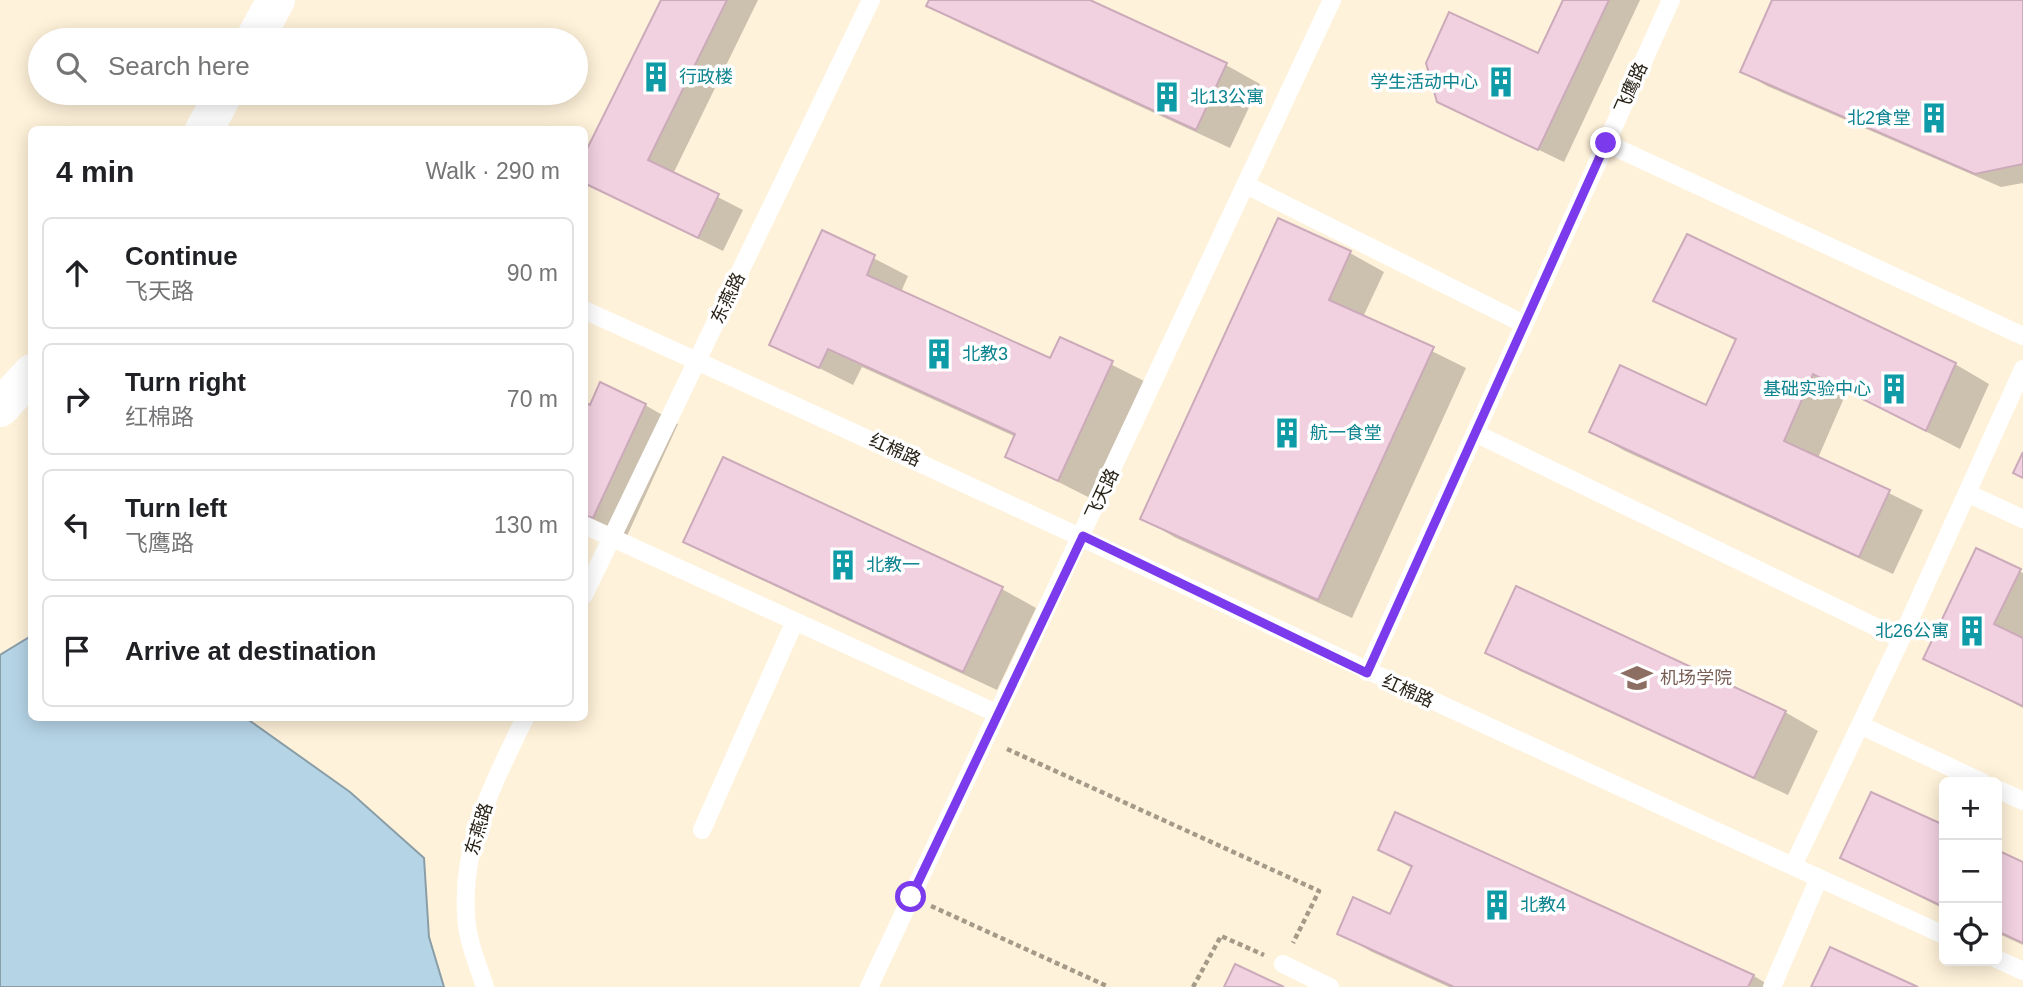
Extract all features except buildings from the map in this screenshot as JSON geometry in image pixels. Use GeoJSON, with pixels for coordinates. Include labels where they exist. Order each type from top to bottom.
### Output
{"type":"FeatureCollection","features":[{"type":"Feature","properties":{"kind":"main road"},"geometry":{"type":"LineString","coordinates":[[261,28],[276,0]]}},
{"type":"Feature","properties":{"kind":"main road"},"geometry":{"type":"LineString","coordinates":[[206,126],[218,105]]}},
{"type":"Feature","properties":{"kind":"main road"},"geometry":{"type":"LineString","coordinates":[[0,408],[28,377]]}},
{"type":"Feature","properties":{"kind":"lane","name":"东燕路"},"geometry":{"type":"LineString","coordinates":[[588,588],[871,0]]}},
{"type":"Feature","properties":{"kind":"lane","name":"飞天路"},"geometry":{"type":"LineString","coordinates":[[869,987],[996,713],[1083,536],[1332,0]]}},
{"type":"Feature","properties":{"kind":"lane","name":"飞鹰路"},"geometry":{"type":"LineString","coordinates":[[1367,673],[1671,0]]}},
{"type":"Feature","properties":{"kind":"lane"},"geometry":{"type":"LineString","coordinates":[[1606,143],[2023,335]]}},
{"type":"Feature","properties":{"kind":"lane"},"geometry":{"type":"LineString","coordinates":[[1246,185],[1524,324]]}},
{"type":"Feature","properties":{"kind":"lane","name":"红棉路"},"geometry":{"type":"LineString","coordinates":[[588,312],[1083,536],[1367,673],[1939,933]]}},
{"type":"Feature","properties":{"kind":"lane"},"geometry":{"type":"LineString","coordinates":[[1793,866],[1901,639],[2023,369]]}},
{"type":"Feature","properties":{"kind":"lane"},"geometry":{"type":"LineString","coordinates":[[1475,433],[1901,639]]}},
{"type":"Feature","properties":{"kind":"lane"},"geometry":{"type":"LineString","coordinates":[[1967,493],[2023,519]]}},
{"type":"Feature","properties":{"kind":"lane"},"geometry":{"type":"LineString","coordinates":[[588,527],[996,713]]}},
{"type":"Feature","properties":{"kind":"lane"},"geometry":{"type":"LineString","coordinates":[[702,830],[795,621]]}},
{"type":"Feature","properties":{"kind":"lane","name":"东燕路"},"geometry":{"type":"LineString","coordinates":[[485,987],[467,926],[469,849],[497,776],[524,721]]}},
{"type":"Feature","properties":{"kind":"lane"},"geometry":{"type":"LineString","coordinates":[[1860,725],[1971,777]]}},
{"type":"Feature","properties":{"kind":"lane"},"geometry":{"type":"LineString","coordinates":[[2002,792],[2023,802]]}},
{"type":"Feature","properties":{"kind":"lane"},"geometry":{"type":"LineString","coordinates":[[1772,987],[1819,878]]}},
{"type":"Feature","properties":{"kind":"lane"},"geometry":{"type":"LineString","coordinates":[[2002,961],[2023,971]]}},
{"type":"Feature","properties":{"kind":"lane"},"geometry":{"type":"LineString","coordinates":[[1283,964],[1330,987]]}},
{"type":"Feature","properties":{"kind":"path"},"geometry":{"type":"LineString","coordinates":[[984,739],[1319,891],[1283,964],[1222,936],[1193,987]]}},
{"type":"Feature","properties":{"kind":"path"},"geometry":{"type":"LineString","coordinates":[[911,897],[1109,987]]}},
{"type":"Feature","properties":{"kind":"water"},"geometry":{"type":"Polygon","coordinates":[[[28,638],[28,721],[250,721],[350,792],[424,858],[429,937],[444,987],[0,987],[0,655],[28,638]]]}},
{"type":"Feature","properties":{"kind":"place","name":"行政楼"},"geometry":{"type":"Point","coordinates":[656,77]}},
{"type":"Feature","properties":{"kind":"place","name":"学生活动中心"},"geometry":{"type":"Point","coordinates":[1501,82]}},
{"type":"Feature","properties":{"kind":"place","name":"北13公寓"},"geometry":{"type":"Point","coordinates":[1167,97]}},
{"type":"Feature","properties":{"kind":"place","name":"北2食堂"},"geometry":{"type":"Point","coordinates":[1934,118]}},
{"type":"Feature","properties":{"kind":"place","name":"北教3"},"geometry":{"type":"Point","coordinates":[939,354]}},
{"type":"Feature","properties":{"kind":"place","name":"基础实验中心"},"geometry":{"type":"Point","coordinates":[1894,389]}},
{"type":"Feature","properties":{"kind":"place","name":"航一食堂"},"geometry":{"type":"Point","coordinates":[1287,433]}},
{"type":"Feature","properties":{"kind":"place","name":"北教一"},"geometry":{"type":"Point","coordinates":[843,565]}},
{"type":"Feature","properties":{"kind":"place","name":"北26公寓"},"geometry":{"type":"Point","coordinates":[1972,631]}},
{"type":"Feature","properties":{"kind":"place","name":"机场学院"},"geometry":{"type":"Point","coordinates":[1637,678]}},
{"type":"Feature","properties":{"kind":"place","name":"北教4"},"geometry":{"type":"Point","coordinates":[1497,905]}},
{"type":"Feature","properties":{"kind":"route"},"geometry":{"type":"LineString","coordinates":[[911,897],[996,713],[1083,536],[1367,673],[1606,143]]}}]}
